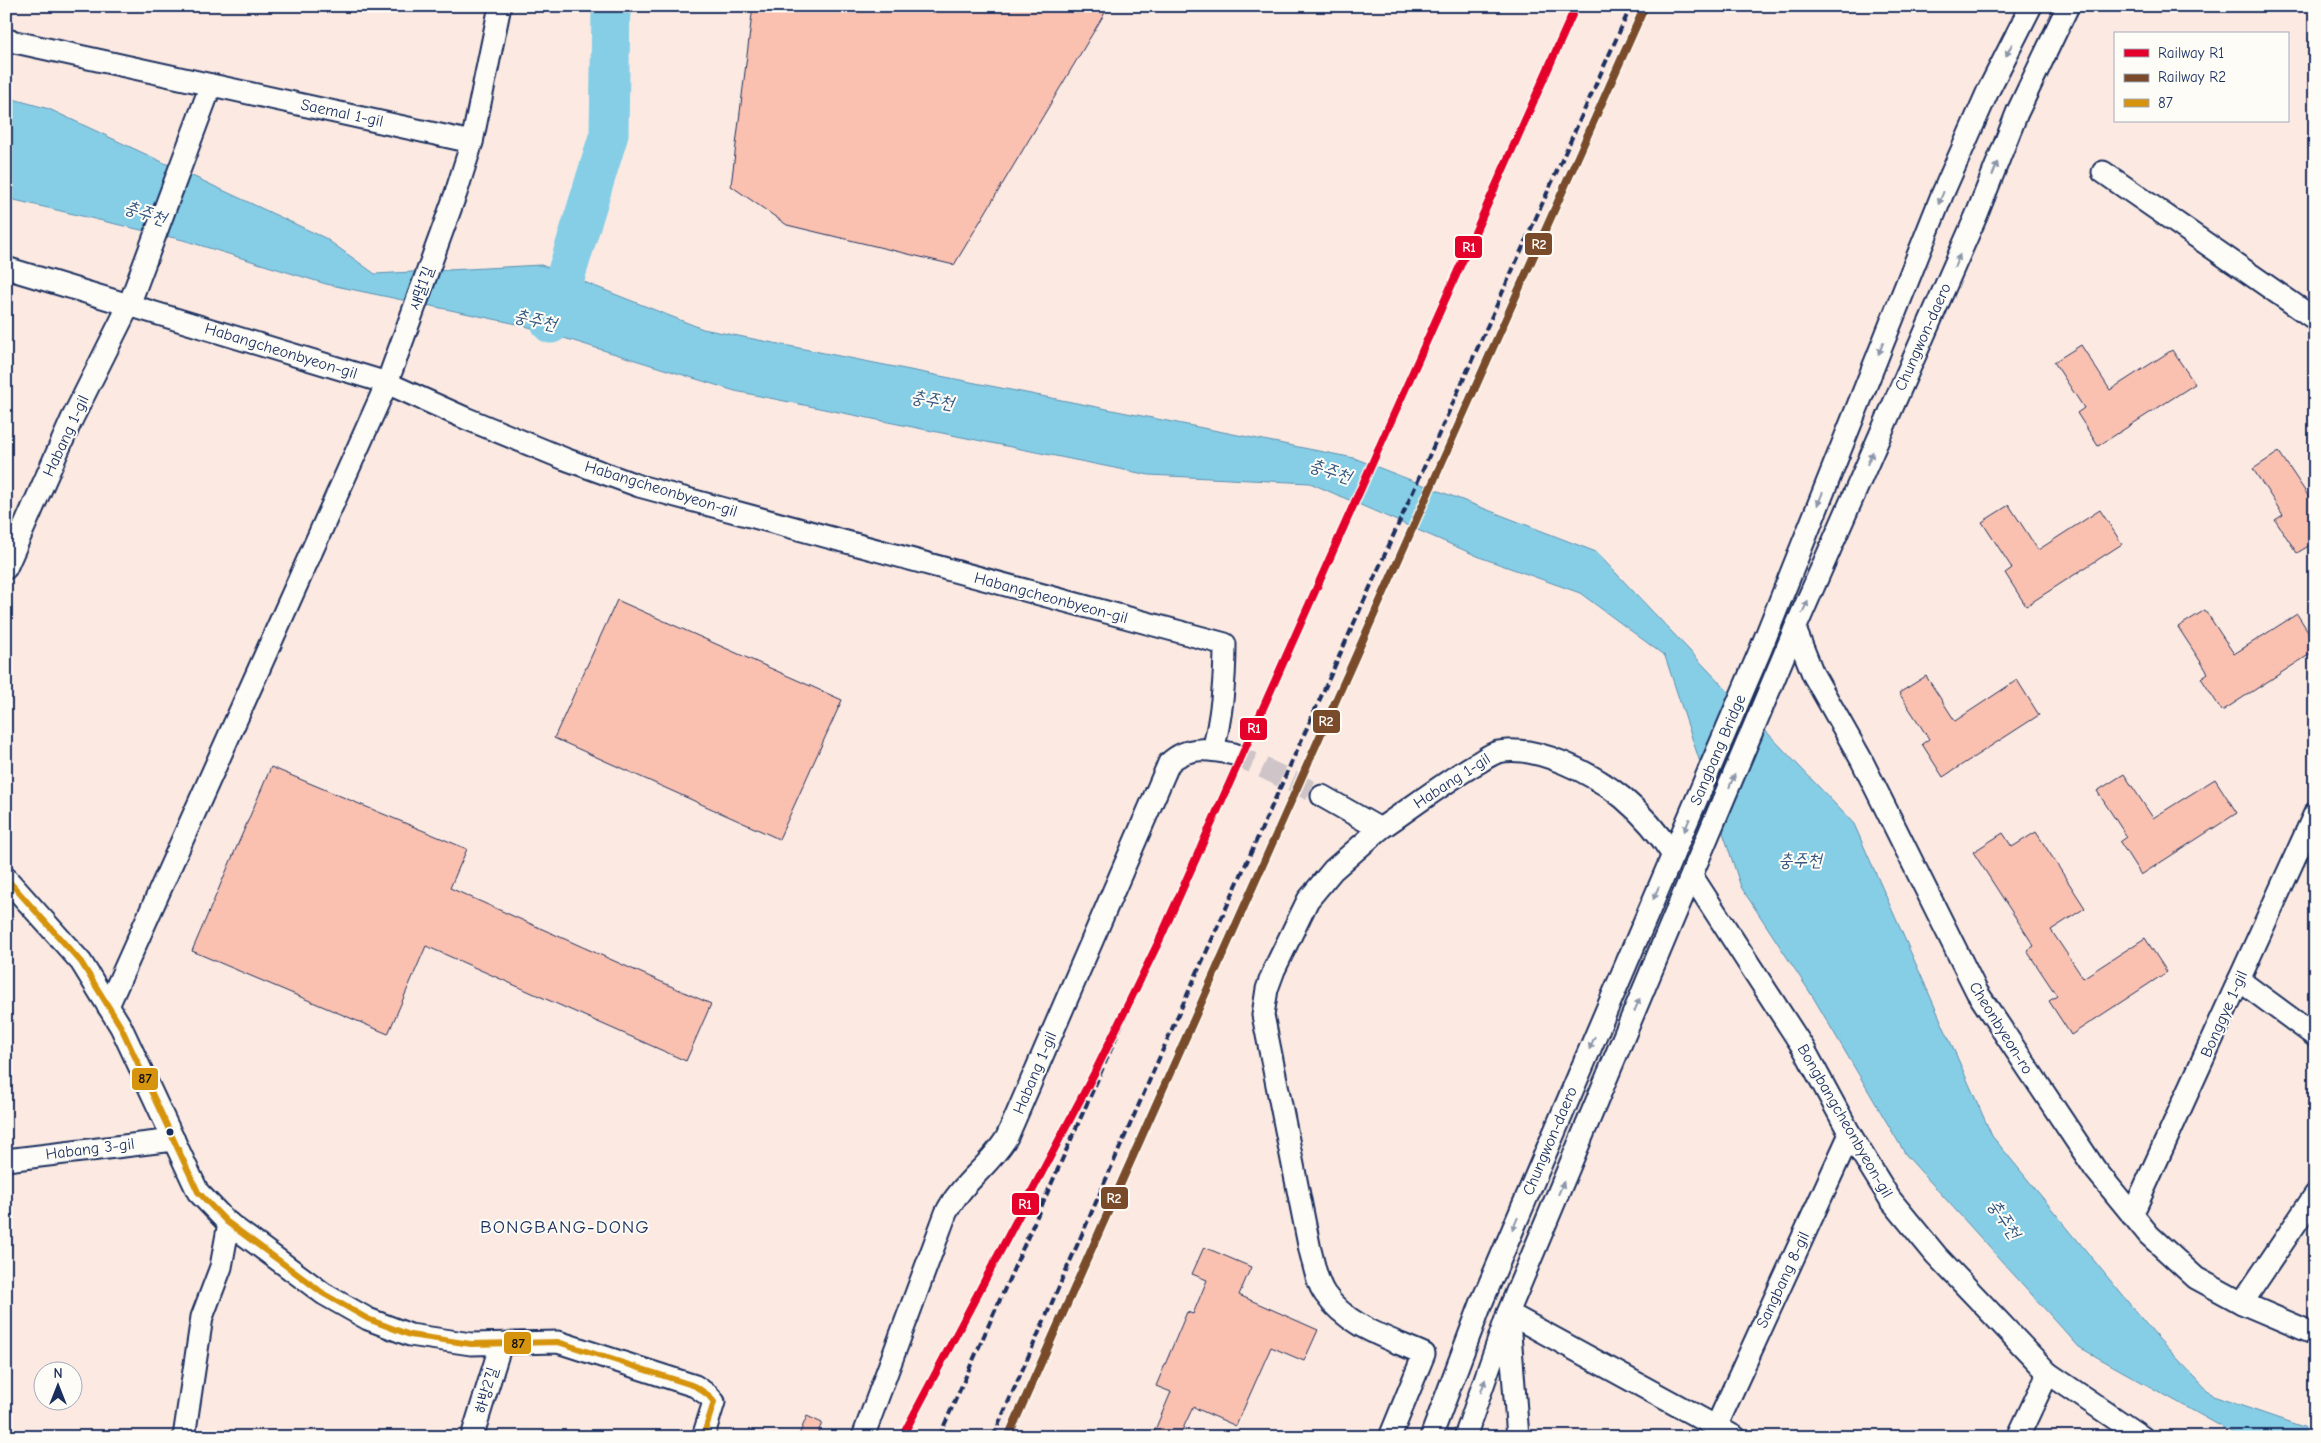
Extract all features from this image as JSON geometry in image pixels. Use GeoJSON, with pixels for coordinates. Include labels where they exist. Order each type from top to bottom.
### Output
{"type":"FeatureCollection","features":[{"type":"Feature","properties":{"kind":"street"},"geometry":{"type":"LineString","coordinates":[[472,142],[500,6]]}},
{"type":"Feature","properties":{"kind":"street","name":"Chungwon-daero"},"geometry":{"type":"LineString","coordinates":[[1760,651],[1942,195],[1988,91],[2031,6]]}},
{"type":"Feature","properties":{"kind":"street","name":"Chungwon-daero"},"geometry":{"type":"LineString","coordinates":[[1780,668],[1795,629],[1977,214],[2017,113],[2068,6]]}},
{"type":"Feature","properties":{"kind":"street","name":"Saemal 1-gil"},"geometry":{"type":"LineString","coordinates":[[6,40],[472,142]]}},
{"type":"Feature","properties":{"kind":"street","name":"Habang 1-gil"},"geometry":{"type":"LineString","coordinates":[[6,568],[72,419],[129,305],[211,85]]}},
{"type":"Feature","properties":{"kind":"street","name":"새말1길"},"geometry":{"type":"LineString","coordinates":[[108,1006],[387,383],[456,194],[472,142]]}},
{"type":"Feature","properties":{"kind":"street"},"geometry":{"type":"LineString","coordinates":[[2103,172],[2315,319]]}},
{"type":"Feature","properties":{"kind":"street","name":"Habangcheonbyeon-gil"},"geometry":{"type":"LineString","coordinates":[[6,268],[387,383],[474,422],[639,486],[1225,644],[1225,679],[1220,725],[1213,750]]}},
{"type":"Feature","properties":{"kind":"street","name":"Cheonbyeon-ro"},"geometry":{"type":"LineString","coordinates":[[1795,629],[1813,674],[1861,759],[1977,992],[2095,1169],[2149,1235],[2196,1278],[2242,1303],[2315,1334]]}},
{"type":"Feature","properties":{"kind":"street","name":"Sangbang Bridge"},"geometry":{"type":"LineString","coordinates":[[1675,852],[1760,651]]}},
{"type":"Feature","properties":{"kind":"street","name":"Sangbang Bridge"},"geometry":{"type":"LineString","coordinates":[[1696,867],[1780,668]]}},
{"type":"Feature","properties":{"kind":"street","name":"Habang 1-gil"},"geometry":{"type":"LineString","coordinates":[[863,1437],[946,1214],[958,1192],[995,1155],[1007,1137],[1169,763],[1177,755],[1200,749],[1234,754]]}},
{"type":"Feature","properties":{"kind":"street","name":"Habang 1-gil"},"geometry":{"type":"LineString","coordinates":[[1390,1437],[1424,1354],[1350,1320],[1324,1293],[1310,1250],[1263,1014],[1267,988],[1274,970],[1308,900],[1334,870],[1380,829],[1465,770],[1496,752],[1516,750],[1546,756],[1593,778],[1623,798],[1675,852]]}},
{"type":"Feature","properties":{"kind":"street"},"geometry":{"type":"LineString","coordinates":[[1322,796],[1380,829]]}},
{"type":"Feature","properties":{"kind":"street","name":"Bonggye 1-gil"},"geometry":{"type":"LineString","coordinates":[[2132,1215],[2313,820]]}},
{"type":"Feature","properties":{"kind":"street","name":"Chungwon-daero"},"geometry":{"type":"LineString","coordinates":[[1430,1437],[1481,1304],[1675,852]]}},
{"type":"Feature","properties":{"kind":"street","name":"Chungwon-daero"},"geometry":{"type":"LineString","coordinates":[[1466,1435],[1508,1313],[1696,867]]}},
{"type":"Feature","properties":{"kind":"street","name":"Bongbangcheonbyeon-gil"},"geometry":{"type":"LineString","coordinates":[[1696,867],[1804,1049],[1850,1134],[1890,1198],[1936,1255],[2048,1372],[2142,1437]]}},
{"type":"Feature","properties":{"kind":"street"},"geometry":{"type":"LineString","coordinates":[[6,878],[81,962],[121,1027],[198,1192],[229,1224],[324,1294],[368,1319],[410,1335],[470,1344],[558,1342],[695,1386],[714,1402],[703,1437]]}},
{"type":"Feature","properties":{"kind":"street"},"geometry":{"type":"LineString","coordinates":[[2239,980],[2315,1036]]}},
{"type":"Feature","properties":{"kind":"street","name":"Sangbang 8-gil"},"geometry":{"type":"LineString","coordinates":[[1716,1427],[1850,1134]]}},
{"type":"Feature","properties":{"kind":"street","name":"Habang 3-gil"},"geometry":{"type":"LineString","coordinates":[[6,1160],[174,1140]]}},
{"type":"Feature","properties":{"kind":"street"},"geometry":{"type":"LineString","coordinates":[[2242,1303],[2315,1195]]}},
{"type":"Feature","properties":{"kind":"street"},"geometry":{"type":"LineString","coordinates":[[184,1437],[202,1316],[221,1267],[229,1224]]}},
{"type":"Feature","properties":{"kind":"street"},"geometry":{"type":"LineString","coordinates":[[1508,1313],[1736,1437]]}},
{"type":"Feature","properties":{"kind":"street"},"geometry":{"type":"LineString","coordinates":[[1508,1313],[1518,1437]]}},
{"type":"Feature","properties":{"kind":"street","name":"하방2길"},"geometry":{"type":"LineString","coordinates":[[472,1437],[501,1344]]}},
{"type":"Feature","properties":{"kind":"street"},"geometry":{"type":"LineString","coordinates":[[2018,1437],[2048,1372]]}},
{"type":"Feature","properties":{"kind":"water","name":"충주천"},"geometry":{"type":"Polygon","coordinates":[[[6,97],[49,109],[325,238],[375,274],[541,265],[703,329],[1354,458],[1596,552],[1854,824],[1992,1136],[2155,1335],[2213,1396],[2315,1431],[2315,1437],[2240,1437],[2079,1347],[1906,1155],[1813,997],[1741,887],[1665,656],[1580,593],[1482,558],[1310,483],[1149,475],[735,391],[522,325],[326,284],[183,240],[6,198],[6,97]]]}},
{"type":"Feature","properties":{"kind":"building"},"geometry":{"type":"Polygon","coordinates":[[[753,6],[1109,6],[954,265],[787,225],[731,186],[753,6]]]}},
{"type":"Feature","properties":{"kind":"building"},"geometry":{"type":"Polygon","coordinates":[[[2081,345],[2110,390],[2172,350],[2195,384],[2098,446],[2077,413],[2084,408],[2054,362],[2081,345]]]}},
{"type":"Feature","properties":{"kind":"building"},"geometry":{"type":"Polygon","coordinates":[[[2279,452],[2309,497],[2315,493],[2315,542],[2297,553],[2275,520],[2283,515],[2253,469],[2279,452]]]}},
{"type":"Feature","properties":{"kind":"building"},"geometry":{"type":"Polygon","coordinates":[[[2009,505],[2038,550],[2100,510],[2122,544],[2026,606],[2005,573],[2012,568],[1982,522],[2009,505]]]}},
{"type":"Feature","properties":{"kind":"building"},"geometry":{"type":"Polygon","coordinates":[[[617,600],[842,700],[779,839],[554,738],[617,600]]]}},
{"type":"Feature","properties":{"kind":"building"},"geometry":{"type":"Polygon","coordinates":[[[2205,610],[2234,654],[2297,614],[2315,642],[2315,651],[2222,711],[2201,678],[2208,673],[2178,627],[2205,610]]]}},
{"type":"Feature","properties":{"kind":"building"},"geometry":{"type":"Polygon","coordinates":[[[1926,676],[1955,721],[2017,680],[2039,715],[1943,777],[1922,744],[1929,739],[1899,693],[1926,676]]]}},
{"type":"Feature","properties":{"kind":"building"},"geometry":{"type":"Polygon","coordinates":[[[271,767],[467,849],[450,888],[711,1004],[686,1061],[426,946],[388,1034],[192,951],[271,767]]]}},
{"type":"Feature","properties":{"kind":"building"},"geometry":{"type":"Polygon","coordinates":[[[2124,774],[2153,818],[2215,779],[2237,813],[2141,875],[2120,842],[2127,837],[2097,791],[2124,774]]]}},
{"type":"Feature","properties":{"kind":"building"},"geometry":{"type":"Polygon","coordinates":[[[2036,832],[2085,908],[2051,930],[2083,978],[2145,938],[2167,972],[2071,1035],[2049,1001],[2057,996],[2027,951],[2034,946],[1973,852],[2003,833],[2012,847],[2036,832]]]}},
{"type":"Feature","properties":{"kind":"building"},"geometry":{"type":"Polygon","coordinates":[[[1204,1247],[1251,1267],[1239,1295],[1318,1330],[1304,1361],[1271,1347],[1236,1426],[1193,1407],[1179,1437],[1152,1437],[1171,1392],[1156,1386],[1187,1312],[1193,1314],[1207,1280],[1192,1274],[1204,1247]]]}},
{"type":"Feature","properties":{"kind":"building"},"geometry":{"type":"Polygon","coordinates":[[[807,1416],[822,1423],[816,1437],[798,1437],[807,1416]]]}},
{"type":"Feature","properties":{"kind":"waterway"},"geometry":{"type":"LineString","coordinates":[[551,324],[609,134],[611,6]]}},
{"type":"Feature","properties":{"kind":"tunnel"},"geometry":{"type":"LineString","coordinates":[[1234,754],[1322,796]]}},
{"type":"Feature","properties":{"kind":"railway"},"geometry":{"type":"LineString","coordinates":[[993,1437],[1179,1013],[1631,6]]}},
{"type":"Feature","properties":{"kind":"railway"},"geometry":{"type":"LineString","coordinates":[[1008,1437],[1645,6]]}},
{"type":"Feature","properties":{"kind":"railway"},"geometry":{"type":"LineString","coordinates":[[939,1437],[1160,939]]}},
{"type":"Feature","properties":{"kind":"rail line","name":"R1"},"geometry":{"type":"LineString","coordinates":[[902,1437],[1096,1070],[1160,939],[1576,6]]}},
{"type":"Feature","properties":{"kind":"rail line","name":"R2"},"geometry":{"type":"LineString","coordinates":[[1008,1437],[1645,6]]}},
{"type":"Feature","properties":{"kind":"transit line","name":"87"},"geometry":{"type":"LineString","coordinates":[[6,878],[81,962],[121,1027],[198,1192],[227,1222],[324,1294],[368,1319],[410,1335],[471,1344],[558,1342],[695,1386],[714,1402],[703,1437]]}},
{"type":"Feature","properties":{"kind":"district","name":"BONGBANG-DONG"},"geometry":{"type":"Point","coordinates":[565,1227]}}]}
